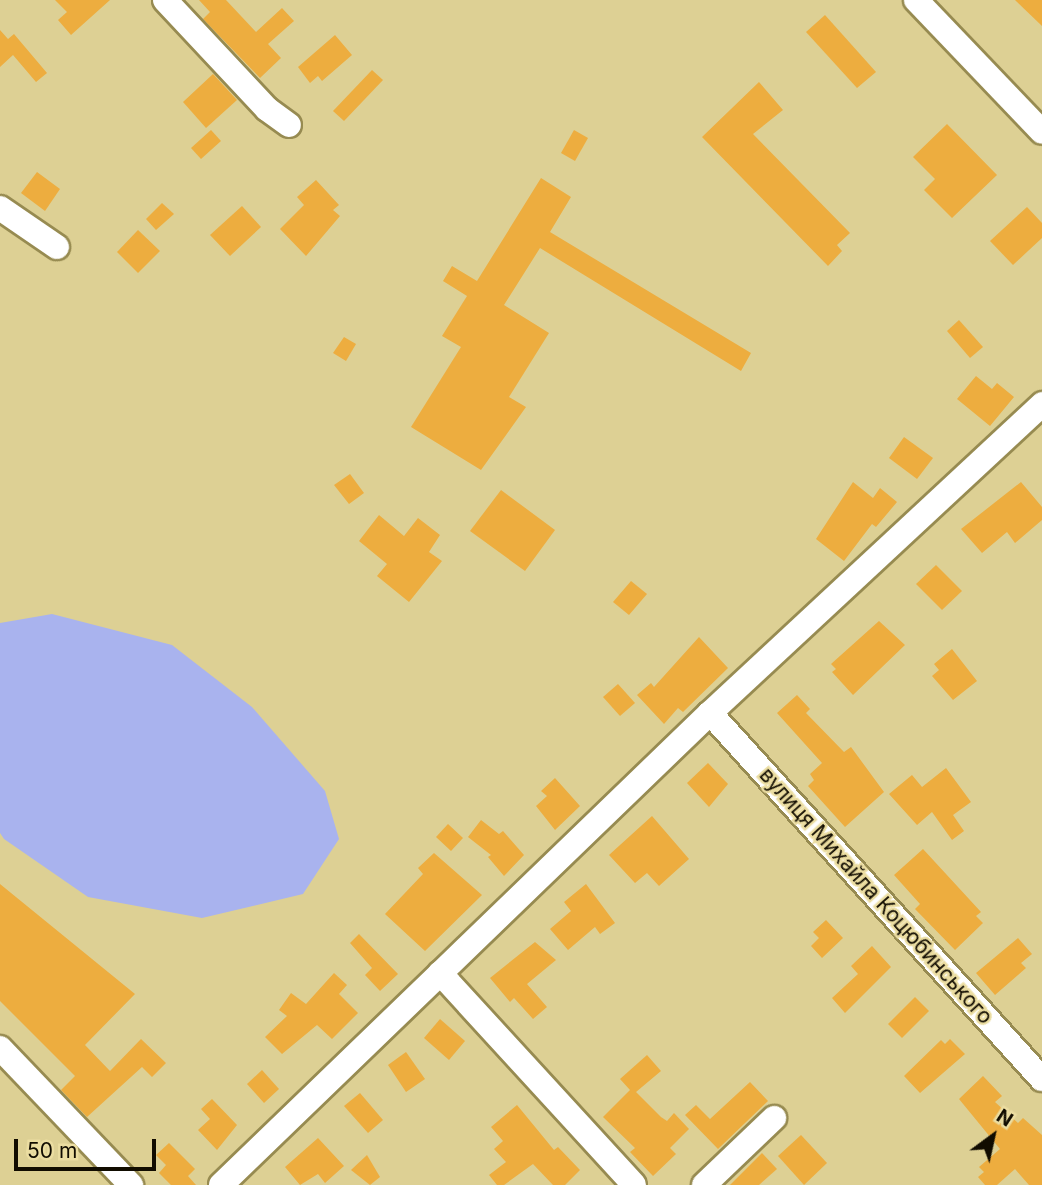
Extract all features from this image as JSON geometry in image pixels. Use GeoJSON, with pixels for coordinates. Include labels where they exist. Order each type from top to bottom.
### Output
{"type":"FeatureCollection","features":[{"type":"Feature","properties":{"kind":"street"},"geometry":{"type":"LineString","coordinates":[[165,0],[267,110],[289,125]]}},
{"type":"Feature","properties":{"kind":"street"},"geometry":{"type":"LineString","coordinates":[[916,0],[1042,132]]}},
{"type":"Feature","properties":{"kind":"street"},"geometry":{"type":"LineString","coordinates":[[0,208],[57,247]]}},
{"type":"Feature","properties":{"kind":"street"},"geometry":{"type":"LineString","coordinates":[[221,1185],[710,713],[1042,404]]}},
{"type":"Feature","properties":{"kind":"street","name":"вулиця Михайла Коцюбинського"},"geometry":{"type":"LineString","coordinates":[[710,713],[1042,1079]]}},
{"type":"Feature","properties":{"kind":"street"},"geometry":{"type":"LineString","coordinates":[[440,973],[634,1185]]}},
{"type":"Feature","properties":{"kind":"street"},"geometry":{"type":"LineString","coordinates":[[0,1048],[131,1185]]}},
{"type":"Feature","properties":{"kind":"street"},"geometry":{"type":"LineString","coordinates":[[704,1185],[774,1118]]}},
{"type":"Feature","properties":{"kind":"water"},"geometry":{"type":"Polygon","coordinates":[[[52,614],[172,645],[252,707],[325,791],[339,839],[303,894],[202,918],[88,897],[4,839],[0,833],[0,623],[52,614]]]}},
{"type":"Feature","properties":{"kind":"building"},"geometry":{"type":"Polygon","coordinates":[[[55,0],[110,0],[71,35],[58,20],[67,12],[55,0]]]}},
{"type":"Feature","properties":{"kind":"building"},"geometry":{"type":"Polygon","coordinates":[[[199,0],[226,0],[256,32],[282,8],[294,21],[268,44],[281,58],[260,78],[203,19],[210,12],[199,0]]]}},
{"type":"Feature","properties":{"kind":"building"},"geometry":{"type":"Polygon","coordinates":[[[1015,0],[1042,0],[1042,26],[1015,0]]]}},
{"type":"Feature","properties":{"kind":"building"},"geometry":{"type":"Polygon","coordinates":[[[825,15],[876,72],[857,88],[806,32],[825,15]]]}},
{"type":"Feature","properties":{"kind":"building"},"geometry":{"type":"Polygon","coordinates":[[[0,30],[8,39],[14,34],[47,73],[36,82],[13,55],[0,67],[0,30]]]}},
{"type":"Feature","properties":{"kind":"building"},"geometry":{"type":"Polygon","coordinates":[[[335,35],[352,55],[322,81],[318,76],[310,83],[298,67],[335,35]]]}},
{"type":"Feature","properties":{"kind":"building"},"geometry":{"type":"Polygon","coordinates":[[[372,70],[383,80],[344,121],[333,111],[372,70]]]}},
{"type":"Feature","properties":{"kind":"building"},"geometry":{"type":"Polygon","coordinates":[[[213,74],[237,100],[206,128],[183,102],[213,74]]]}},
{"type":"Feature","properties":{"kind":"building"},"geometry":{"type":"Polygon","coordinates":[[[759,82],[783,110],[753,134],[850,233],[837,245],[842,251],[828,266],[702,137],[759,82]]]}},
{"type":"Feature","properties":{"kind":"building"},"geometry":{"type":"Polygon","coordinates":[[[947,124],[997,175],[952,218],[924,190],[935,179],[913,157],[947,124]]]}},
{"type":"Feature","properties":{"kind":"building"},"geometry":{"type":"Polygon","coordinates":[[[211,130],[221,141],[201,159],[191,148],[211,130]]]}},
{"type":"Feature","properties":{"kind":"building"},"geometry":{"type":"Polygon","coordinates":[[[574,130],[588,138],[575,161],[561,153],[574,130]]]}},
{"type":"Feature","properties":{"kind":"building"},"geometry":{"type":"Polygon","coordinates":[[[37,172],[60,189],[45,211],[21,193],[37,172]]]}},
{"type":"Feature","properties":{"kind":"building"},"geometry":{"type":"Polygon","coordinates":[[[541,178],[571,197],[550,232],[751,353],[741,371],[540,248],[504,305],[549,333],[509,397],[526,407],[481,470],[411,427],[461,347],[442,336],[467,296],[443,281],[452,266],[477,281],[541,178]]]}},
{"type":"Feature","properties":{"kind":"building"},"geometry":{"type":"Polygon","coordinates":[[[316,180],[339,205],[333,210],[340,216],[306,256],[280,229],[304,205],[297,197],[316,180]]]}},
{"type":"Feature","properties":{"kind":"building"},"geometry":{"type":"Polygon","coordinates":[[[162,203],[174,214],[156,230],[146,219],[162,203]]]}},
{"type":"Feature","properties":{"kind":"building"},"geometry":{"type":"Polygon","coordinates":[[[242,206],[261,227],[230,256],[210,235],[242,206]]]}},
{"type":"Feature","properties":{"kind":"building"},"geometry":{"type":"Polygon","coordinates":[[[1027,207],[1042,223],[1042,238],[1013,265],[990,241],[1027,207]]]}},
{"type":"Feature","properties":{"kind":"building"},"geometry":{"type":"Polygon","coordinates":[[[138,230],[160,251],[138,273],[117,252],[138,230]]]}},
{"type":"Feature","properties":{"kind":"building"},"geometry":{"type":"Polygon","coordinates":[[[959,320],[983,347],[970,358],[947,331],[959,320]]]}},
{"type":"Feature","properties":{"kind":"building"},"geometry":{"type":"Polygon","coordinates":[[[344,337],[356,344],[346,361],[333,353],[344,337]]]}},
{"type":"Feature","properties":{"kind":"building"},"geometry":{"type":"Polygon","coordinates":[[[976,376],[992,389],[997,383],[1014,397],[990,426],[957,399],[976,376]]]}},
{"type":"Feature","properties":{"kind":"building"},"geometry":{"type":"Polygon","coordinates":[[[904,437],[933,458],[917,479],[889,458],[904,437]]]}},
{"type":"Feature","properties":{"kind":"building"},"geometry":{"type":"Polygon","coordinates":[[[350,474],[364,493],[349,504],[334,485],[350,474]]]}},
{"type":"Feature","properties":{"kind":"building"},"geometry":{"type":"Polygon","coordinates":[[[853,482],[873,498],[880,488],[897,502],[876,527],[872,524],[844,561],[816,539],[853,482]]]}},
{"type":"Feature","properties":{"kind":"building"},"geometry":{"type":"Polygon","coordinates":[[[1021,482],[1042,507],[1042,520],[1015,543],[1007,532],[982,553],[961,529],[1021,482]]]}},
{"type":"Feature","properties":{"kind":"building"},"geometry":{"type":"Polygon","coordinates":[[[501,490],[555,530],[525,571],[470,531],[501,490]]]}},
{"type":"Feature","properties":{"kind":"building"},"geometry":{"type":"Polygon","coordinates":[[[379,515],[404,536],[418,518],[440,535],[429,552],[442,561],[409,602],[377,576],[387,564],[359,541],[379,515]]]}},
{"type":"Feature","properties":{"kind":"building"},"geometry":{"type":"Polygon","coordinates":[[[936,565],[962,591],[942,610],[916,584],[936,565]]]}},
{"type":"Feature","properties":{"kind":"building"},"geometry":{"type":"Polygon","coordinates":[[[631,581],[647,594],[629,615],[613,602],[631,581]]]}},
{"type":"Feature","properties":{"kind":"building"},"geometry":{"type":"Polygon","coordinates":[[[879,621],[905,645],[853,695],[832,672],[836,669],[831,664],[879,621]]]}},
{"type":"Feature","properties":{"kind":"building"},"geometry":{"type":"Polygon","coordinates":[[[699,637],[728,668],[683,712],[678,708],[664,724],[637,695],[651,683],[654,687],[699,637]]]}},
{"type":"Feature","properties":{"kind":"building"},"geometry":{"type":"Polygon","coordinates":[[[952,649],[977,681],[953,700],[932,676],[939,670],[934,664],[952,649]]]}},
{"type":"Feature","properties":{"kind":"building"},"geometry":{"type":"Polygon","coordinates":[[[618,684],[635,703],[620,716],[603,697],[618,684]]]}},
{"type":"Feature","properties":{"kind":"building"},"geometry":{"type":"Polygon","coordinates":[[[797,695],[810,709],[806,713],[844,752],[851,747],[884,792],[845,827],[808,786],[814,780],[810,774],[822,763],[777,713],[797,695]]]}},
{"type":"Feature","properties":{"kind":"building"},"geometry":{"type":"Polygon","coordinates":[[[708,763],[728,784],[709,807],[687,783],[708,763]]]}},
{"type":"Feature","properties":{"kind":"building"},"geometry":{"type":"Polygon","coordinates":[[[946,768],[971,802],[953,815],[964,831],[952,840],[932,812],[917,825],[889,794],[912,775],[922,787],[946,768]]]}},
{"type":"Feature","properties":{"kind":"building"},"geometry":{"type":"Polygon","coordinates":[[[555,778],[580,806],[555,830],[536,806],[547,796],[541,791],[555,778]]]}},
{"type":"Feature","properties":{"kind":"building"},"geometry":{"type":"Polygon","coordinates":[[[652,816],[689,859],[659,886],[647,873],[635,883],[609,855],[652,816]]]}},
{"type":"Feature","properties":{"kind":"building"},"geometry":{"type":"Polygon","coordinates":[[[481,820],[499,834],[503,831],[524,855],[504,876],[488,857],[491,855],[468,837],[481,820]]]}},
{"type":"Feature","properties":{"kind":"building"},"geometry":{"type":"Polygon","coordinates":[[[448,824],[463,838],[451,851],[436,837],[448,824]]]}},
{"type":"Feature","properties":{"kind":"building"},"geometry":{"type":"Polygon","coordinates":[[[923,849],[981,912],[976,916],[983,923],[955,950],[915,909],[920,904],[894,875],[923,849]]]}},
{"type":"Feature","properties":{"kind":"building"},"geometry":{"type":"Polygon","coordinates":[[[434,853],[482,895],[425,951],[385,914],[423,874],[418,868],[434,853]]]}},
{"type":"Feature","properties":{"kind":"building"},"geometry":{"type":"Polygon","coordinates":[[[0,884],[135,994],[85,1045],[110,1071],[141,1039],[166,1063],[152,1077],[142,1067],[87,1117],[61,1090],[75,1076],[0,1001],[0,884]]]}},
{"type":"Feature","properties":{"kind":"building"},"geometry":{"type":"Polygon","coordinates":[[[586,884],[615,923],[600,934],[595,927],[568,950],[550,929],[571,911],[564,902],[586,884]]]}},
{"type":"Feature","properties":{"kind":"building"},"geometry":{"type":"Polygon","coordinates":[[[826,920],[843,938],[822,958],[811,946],[819,938],[813,932],[826,920]]]}},
{"type":"Feature","properties":{"kind":"building"},"geometry":{"type":"Polygon","coordinates":[[[359,934],[398,974],[380,991],[365,975],[372,968],[350,943],[359,934]]]}},
{"type":"Feature","properties":{"kind":"building"},"geometry":{"type":"Polygon","coordinates":[[[1018,938],[1032,954],[1021,963],[1026,968],[995,995],[976,973],[1018,938]]]}},
{"type":"Feature","properties":{"kind":"building"},"geometry":{"type":"Polygon","coordinates":[[[535,942],[556,960],[527,984],[547,1007],[533,1019],[514,998],[510,1002],[490,978],[535,942]]]}},
{"type":"Feature","properties":{"kind":"building"},"geometry":{"type":"Polygon","coordinates":[[[872,946],[891,967],[845,1013],[832,998],[858,974],[851,966],[872,946]]]}},
{"type":"Feature","properties":{"kind":"building"},"geometry":{"type":"Polygon","coordinates":[[[334,973],[347,985],[339,994],[358,1013],[332,1039],[317,1025],[282,1054],[265,1037],[287,1016],[279,1010],[291,993],[306,1004],[334,973]]]}},
{"type":"Feature","properties":{"kind":"building"},"geometry":{"type":"Polygon","coordinates":[[[915,997],[929,1011],[902,1038],[888,1024],[915,997]]]}},
{"type":"Feature","properties":{"kind":"building"},"geometry":{"type":"Polygon","coordinates":[[[440,1019],[465,1041],[449,1060],[424,1038],[440,1019]]]}},
{"type":"Feature","properties":{"kind":"building"},"geometry":{"type":"Polygon","coordinates":[[[950,1039],[965,1054],[920,1093],[904,1076],[941,1040],[945,1044],[950,1039]]]}},
{"type":"Feature","properties":{"kind":"building"},"geometry":{"type":"Polygon","coordinates":[[[406,1052],[425,1079],[406,1092],[388,1065],[406,1052]]]}},
{"type":"Feature","properties":{"kind":"building"},"geometry":{"type":"Polygon","coordinates":[[[647,1055],[661,1071],[636,1092],[661,1117],[667,1121],[674,1113],[689,1129],[670,1148],[676,1154],[653,1176],[630,1152],[635,1148],[603,1117],[630,1090],[620,1079],[647,1055]]]}},
{"type":"Feature","properties":{"kind":"building"},"geometry":{"type":"Polygon","coordinates":[[[262,1070],[279,1089],[264,1103],[247,1084],[262,1070]]]}},
{"type":"Feature","properties":{"kind":"building"},"geometry":{"type":"Polygon","coordinates":[[[983,1076],[1002,1096],[995,1102],[1018,1123],[1023,1118],[1042,1135],[1042,1185],[1029,1185],[1015,1169],[997,1185],[985,1185],[978,1177],[984,1172],[979,1167],[1000,1149],[959,1099],[983,1076]]]}},
{"type":"Feature","properties":{"kind":"building"},"geometry":{"type":"Polygon","coordinates":[[[750,1082],[768,1101],[718,1149],[685,1115],[696,1105],[710,1119],[750,1082]]]}},
{"type":"Feature","properties":{"kind":"building"},"geometry":{"type":"Polygon","coordinates":[[[360,1093],[383,1120],[368,1133],[344,1106],[360,1093]]]}},
{"type":"Feature","properties":{"kind":"building"},"geometry":{"type":"Polygon","coordinates":[[[212,1099],[237,1125],[217,1150],[198,1130],[210,1119],[201,1109],[212,1099]]]}},
{"type":"Feature","properties":{"kind":"building"},"geometry":{"type":"Polygon","coordinates":[[[517,1105],[554,1150],[558,1147],[580,1170],[565,1185],[553,1185],[533,1164],[504,1185],[497,1185],[489,1175],[506,1162],[494,1149],[503,1141],[491,1127],[517,1105]]]}},
{"type":"Feature","properties":{"kind":"building"},"geometry":{"type":"Polygon","coordinates":[[[801,1135],[827,1163],[804,1185],[778,1156],[801,1135]]]}},
{"type":"Feature","properties":{"kind":"building"},"geometry":{"type":"Polygon","coordinates":[[[318,1138],[344,1166],[325,1183],[318,1174],[300,1185],[285,1167],[318,1138]]]}},
{"type":"Feature","properties":{"kind":"building"},"geometry":{"type":"Polygon","coordinates":[[[169,1143],[195,1169],[188,1176],[196,1185],[171,1185],[159,1173],[166,1165],[156,1155],[169,1143]]]}},
{"type":"Feature","properties":{"kind":"building"},"geometry":{"type":"Polygon","coordinates":[[[762,1153],[777,1169],[759,1185],[730,1185],[762,1153]]]}},
{"type":"Feature","properties":{"kind":"building"},"geometry":{"type":"Polygon","coordinates":[[[367,1155],[380,1177],[370,1185],[351,1170],[367,1155]]]}}]}
